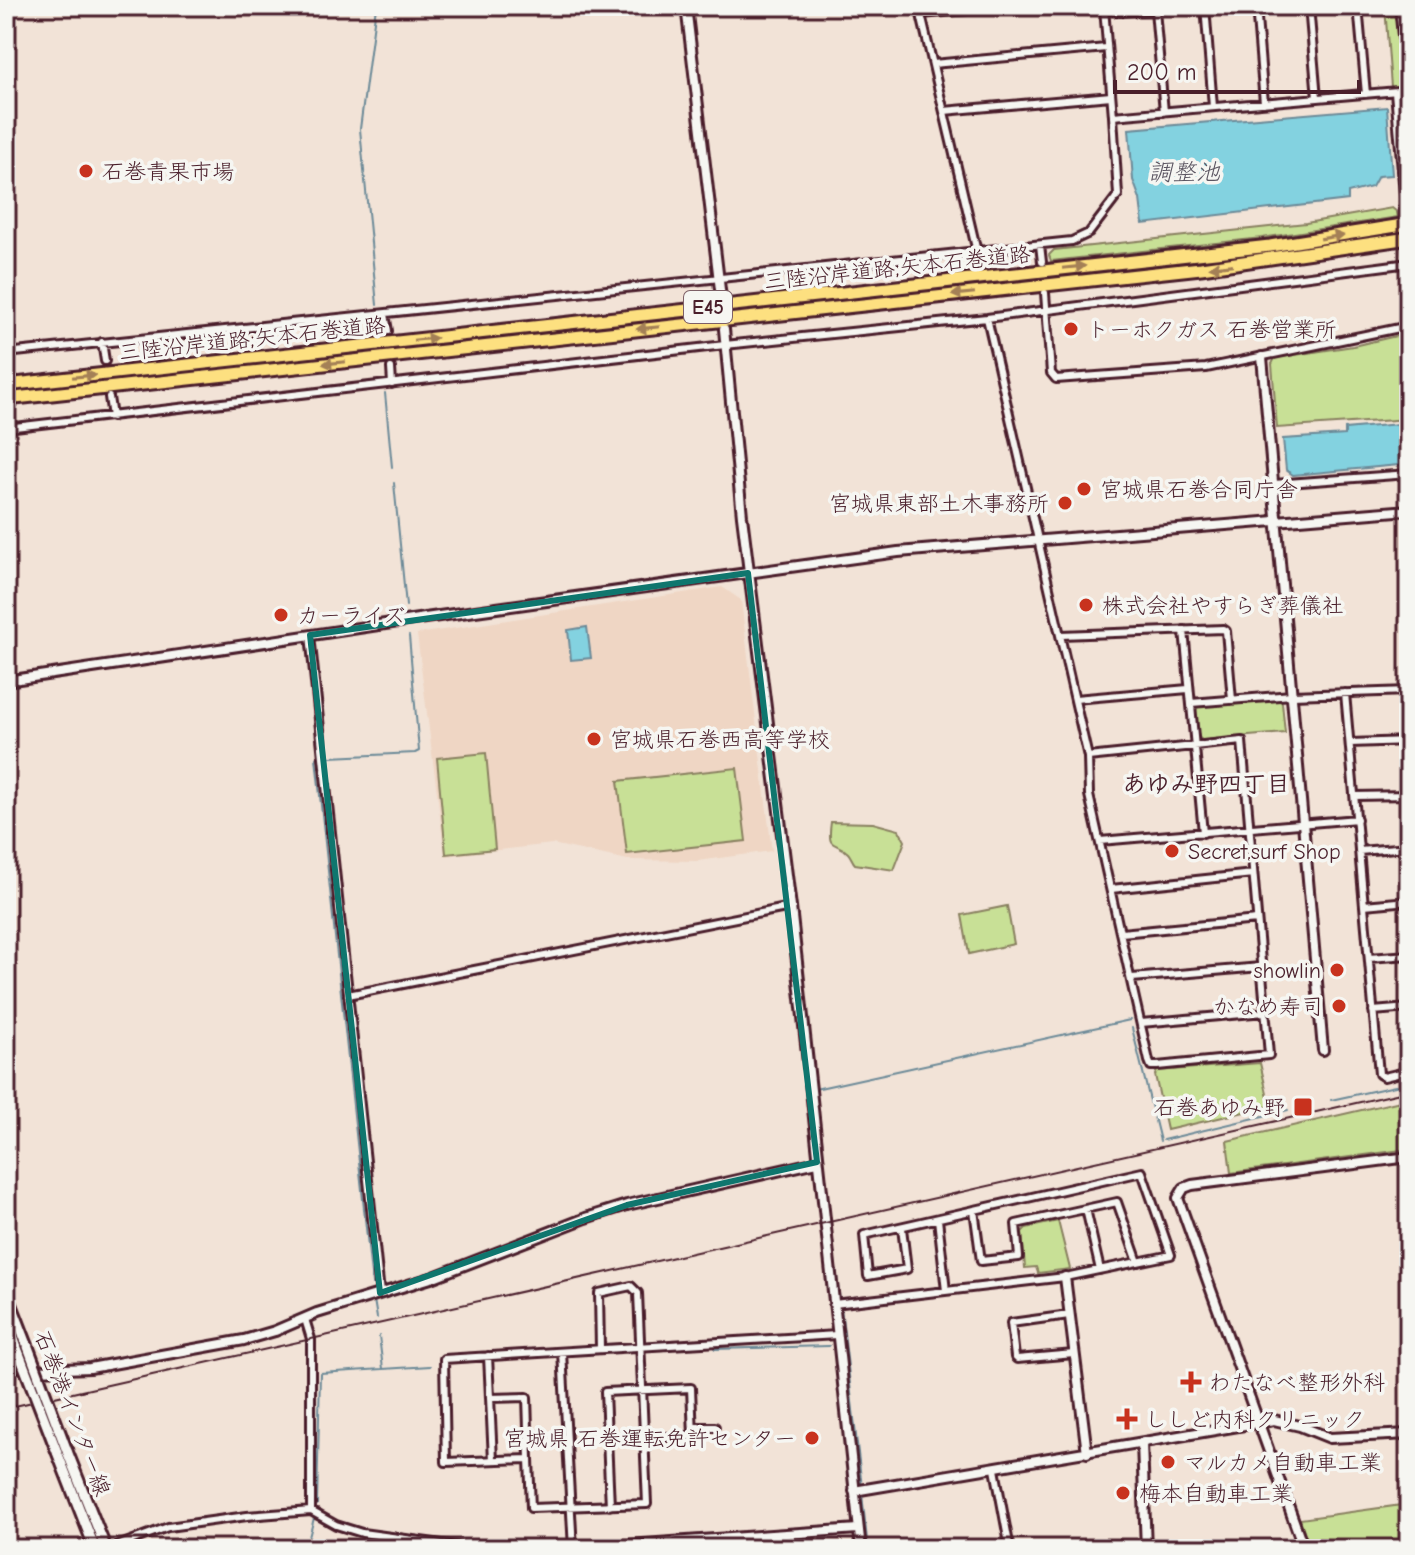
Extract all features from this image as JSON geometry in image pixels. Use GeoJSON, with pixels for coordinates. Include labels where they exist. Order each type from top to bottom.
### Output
{"type":"FeatureCollection","features":[{"type":"Feature","properties":{"kind":"highway","name":"三陸沿岸道路;矢本石巻道路"},"geometry":{"type":"LineString","coordinates":[[6,385],[1243,249],[1407,220]]}},
{"type":"Feature","properties":{"kind":"highway","name":"三陸沿岸道路;矢本石巻道路"},"geometry":{"type":"LineString","coordinates":[[6,399],[1408,243]]}},
{"type":"Feature","properties":{"kind":"main road","name":"石巻港インター線"},"geometry":{"type":"LineString","coordinates":[[6,1290],[23,1347],[95,1549]]}},
{"type":"Feature","properties":{"kind":"main road","name":"石巻港インター線"},"geometry":{"type":"LineString","coordinates":[[6,1317],[23,1347]]}},
{"type":"Feature","properties":{"kind":"main road","name":"石巻港インター線"},"geometry":{"type":"LineString","coordinates":[[62,1451],[106,1549]]}},
{"type":"Feature","properties":{"kind":"street"},"geometry":{"type":"LineString","coordinates":[[686,6],[721,298]]}},
{"type":"Feature","properties":{"kind":"street"},"geometry":{"type":"LineString","coordinates":[[919,6],[977,252]]}},
{"type":"Feature","properties":{"kind":"street"},"geometry":{"type":"LineString","coordinates":[[921,14],[1015,6]]}},
{"type":"Feature","properties":{"kind":"street"},"geometry":{"type":"LineString","coordinates":[[6,353],[1072,241],[1085,236],[1116,200],[1119,189],[1101,7],[1120,12],[1205,6],[1213,107]]}},
{"type":"Feature","properties":{"kind":"street"},"geometry":{"type":"LineString","coordinates":[[1256,6],[1264,103]]}},
{"type":"Feature","properties":{"kind":"street"},"geometry":{"type":"LineString","coordinates":[[1309,6],[1317,98]]}},
{"type":"Feature","properties":{"kind":"street"},"geometry":{"type":"LineString","coordinates":[[1358,6],[1366,94]]}},
{"type":"Feature","properties":{"kind":"street"},"geometry":{"type":"LineString","coordinates":[[1399,6],[1402,37],[1409,38]]}},
{"type":"Feature","properties":{"kind":"street"},"geometry":{"type":"LineString","coordinates":[[1155,10],[1164,112]]}},
{"type":"Feature","properties":{"kind":"street"},"geometry":{"type":"LineString","coordinates":[[933,64],[1106,48]]}},
{"type":"Feature","properties":{"kind":"street"},"geometry":{"type":"LineString","coordinates":[[1113,116],[1409,90]]}},
{"type":"Feature","properties":{"kind":"street"},"geometry":{"type":"LineString","coordinates":[[1395,92],[1407,220]]}},
{"type":"Feature","properties":{"kind":"street"},"geometry":{"type":"LineString","coordinates":[[944,111],[1111,96]]}},
{"type":"Feature","properties":{"kind":"street"},"geometry":{"type":"LineString","coordinates":[[6,428],[987,318],[1409,263],[1408,243]]}},
{"type":"Feature","properties":{"kind":"street"},"geometry":{"type":"LineString","coordinates":[[1040,245],[1042,262]]}},
{"type":"Feature","properties":{"kind":"street"},"geometry":{"type":"LineString","coordinates":[[1045,293],[1051,373],[1056,379],[1206,368],[1409,326]]}},
{"type":"Feature","properties":{"kind":"street"},"geometry":{"type":"LineString","coordinates":[[385,314],[388,331]]}},
{"type":"Feature","properties":{"kind":"street"},"geometry":{"type":"LineString","coordinates":[[987,318],[1088,757],[1089,795],[1149,1061],[1151,1066],[1157,1066],[1269,1055],[1242,741],[1088,757]]}},
{"type":"Feature","properties":{"kind":"street"},"geometry":{"type":"LineString","coordinates":[[724,329],[748,573],[791,907],[861,1549]]}},
{"type":"Feature","properties":{"kind":"street"},"geometry":{"type":"LineString","coordinates":[[102,342],[105,361]]}},
{"type":"Feature","properties":{"kind":"street"},"geometry":{"type":"LineString","coordinates":[[1262,357],[1323,1050]]}},
{"type":"Feature","properties":{"kind":"street"},"geometry":{"type":"LineString","coordinates":[[391,368],[392,384]]}},
{"type":"Feature","properties":{"kind":"street"},"geometry":{"type":"LineString","coordinates":[[109,397],[112,417]]}},
{"type":"Feature","properties":{"kind":"street"},"geometry":{"type":"LineString","coordinates":[[1274,484],[1409,474]]}},
{"type":"Feature","properties":{"kind":"street"},"geometry":{"type":"LineString","coordinates":[[6,681],[898,552],[1409,510]]}},
{"type":"Feature","properties":{"kind":"street"},"geometry":{"type":"LineString","coordinates":[[1061,635],[1223,629],[1226,631],[1232,700]]}},
{"type":"Feature","properties":{"kind":"street"},"geometry":{"type":"LineString","coordinates":[[1184,630],[1203,833]]}},
{"type":"Feature","properties":{"kind":"street"},"geometry":{"type":"LineString","coordinates":[[310,635],[380,1293]]}},
{"type":"Feature","properties":{"kind":"street"},"geometry":{"type":"LineString","coordinates":[[1075,699],[1188,689]]}},
{"type":"Feature","properties":{"kind":"street"},"geometry":{"type":"LineString","coordinates":[[1191,703],[1292,695],[1409,691]]}},
{"type":"Feature","properties":{"kind":"street"},"geometry":{"type":"LineString","coordinates":[[1345,693],[1379,1074],[1384,1077],[1409,1071]]}},
{"type":"Feature","properties":{"kind":"street"},"geometry":{"type":"LineString","coordinates":[[1350,743],[1409,741]]}},
{"type":"Feature","properties":{"kind":"street"},"geometry":{"type":"LineString","coordinates":[[1355,796],[1409,795]]}},
{"type":"Feature","properties":{"kind":"street"},"geometry":{"type":"LineString","coordinates":[[1100,841],[1357,819]]}},
{"type":"Feature","properties":{"kind":"street"},"geometry":{"type":"LineString","coordinates":[[1359,851],[1409,847]]}},
{"type":"Feature","properties":{"kind":"street"},"geometry":{"type":"LineString","coordinates":[[1111,889],[1253,874]]}},
{"type":"Feature","properties":{"kind":"street"},"geometry":{"type":"LineString","coordinates":[[1364,905],[1409,901]]}},
{"type":"Feature","properties":{"kind":"street"},"geometry":{"type":"LineString","coordinates":[[348,995],[791,907]]}},
{"type":"Feature","properties":{"kind":"street"},"geometry":{"type":"LineString","coordinates":[[1121,933],[1257,920]]}},
{"type":"Feature","properties":{"kind":"street"},"geometry":{"type":"LineString","coordinates":[[1369,958],[1409,955]]}},
{"type":"Feature","properties":{"kind":"street"},"geometry":{"type":"LineString","coordinates":[[1132,978],[1261,967]]}},
{"type":"Feature","properties":{"kind":"street"},"geometry":{"type":"LineString","coordinates":[[1373,1011],[1409,1008]]}},
{"type":"Feature","properties":{"kind":"street"},"geometry":{"type":"LineString","coordinates":[[1141,1023],[1265,1012]]}},
{"type":"Feature","properties":{"kind":"street"},"geometry":{"type":"LineString","coordinates":[[1304,1549],[1178,1204],[1180,1192],[1192,1185],[1409,1157]]}},
{"type":"Feature","properties":{"kind":"street"},"geometry":{"type":"LineString","coordinates":[[6,1365],[36,1370],[90,1368],[244,1340],[431,1278],[627,1205],[817,1162]]}},
{"type":"Feature","properties":{"kind":"street"},"geometry":{"type":"LineString","coordinates":[[834,1304],[1065,1277],[1171,1255],[1142,1172],[864,1235],[868,1276],[907,1269],[902,1228]]}},
{"type":"Feature","properties":{"kind":"street"},"geometry":{"type":"LineString","coordinates":[[974,1210],[981,1261],[1019,1257],[1016,1224],[1117,1202],[1138,1262]]}},
{"type":"Feature","properties":{"kind":"street"},"geometry":{"type":"LineString","coordinates":[[1086,1209],[1100,1270]]}},
{"type":"Feature","properties":{"kind":"street"},"geometry":{"type":"LineString","coordinates":[[938,1219],[946,1291]]}},
{"type":"Feature","properties":{"kind":"street"},"geometry":{"type":"LineString","coordinates":[[1065,1277],[1087,1453]]}},
{"type":"Feature","properties":{"kind":"street"},"geometry":{"type":"LineString","coordinates":[[490,1398],[527,1397],[531,1508],[647,1504],[638,1293],[631,1286],[599,1293],[600,1349]]}},
{"type":"Feature","properties":{"kind":"street"},"geometry":{"type":"LineString","coordinates":[[1069,1315],[1011,1323],[1013,1345],[1017,1359],[1074,1354]]}},
{"type":"Feature","properties":{"kind":"street"},"geometry":{"type":"LineString","coordinates":[[305,1319],[311,1339],[311,1511]]}},
{"type":"Feature","properties":{"kind":"street"},"geometry":{"type":"LineString","coordinates":[[529,1459],[446,1462],[444,1359],[837,1335]]}},
{"type":"Feature","properties":{"kind":"street"},"geometry":{"type":"LineString","coordinates":[[562,1352],[572,1549],[858,1529]]}},
{"type":"Feature","properties":{"kind":"street"},"geometry":{"type":"LineString","coordinates":[[488,1356],[493,1460]]}},
{"type":"Feature","properties":{"kind":"street"},"geometry":{"type":"LineString","coordinates":[[610,1506],[605,1392],[691,1388],[693,1436],[644,1438]]}},
{"type":"Feature","properties":{"kind":"street"},"geometry":{"type":"LineString","coordinates":[[854,1491],[1258,1422],[1286,1422],[1330,1438],[1409,1434]]}},
{"type":"Feature","properties":{"kind":"street"},"geometry":{"type":"LineString","coordinates":[[693,1427],[715,1427]]}},
{"type":"Feature","properties":{"kind":"street"},"geometry":{"type":"LineString","coordinates":[[1142,1443],[1146,1549]]}},
{"type":"Feature","properties":{"kind":"street"},"geometry":{"type":"LineString","coordinates":[[995,1469],[1010,1549]]}},
{"type":"Feature","properties":{"kind":"street"},"geometry":{"type":"LineString","coordinates":[[117,1546],[168,1527],[311,1511],[336,1525],[362,1533],[479,1549]]}},
{"type":"Feature","properties":{"kind":"highlighted area"},"geometry":{"type":"Polygon","coordinates":[[[748,573],[817,1162],[627,1205],[380,1293],[310,635],[748,573]]]}},
{"type":"Feature","properties":{"kind":"shaded area","name":"宮城県石巻西高等学校"},"geometry":{"type":"Polygon","coordinates":[[[722,587],[741,600],[772,851],[697,861],[628,860],[552,844],[445,856],[417,634],[722,587]]]}},
{"type":"Feature","properties":{"kind":"green space"},"geometry":{"type":"Polygon","coordinates":[[[1385,6],[1396,6],[1402,87],[1391,87],[1385,6]]]}},
{"type":"Feature","properties":{"kind":"green space"},"geometry":{"type":"Polygon","coordinates":[[[1392,208],[1398,217],[1262,238],[1051,261],[1049,255],[1054,250],[1306,223],[1392,208]]]}},
{"type":"Feature","properties":{"kind":"green space"},"geometry":{"type":"Polygon","coordinates":[[[1409,333],[1409,419],[1277,428],[1272,364],[1275,358],[1353,346],[1409,333]]]}},
{"type":"Feature","properties":{"kind":"green space"},"geometry":{"type":"Polygon","coordinates":[[[1278,699],[1282,703],[1285,733],[1202,740],[1197,736],[1195,712],[1198,706],[1278,699]]]}},
{"type":"Feature","properties":{"kind":"green space"},"geometry":{"type":"Polygon","coordinates":[[[486,753],[495,849],[446,854],[437,758],[486,753]]]}},
{"type":"Feature","properties":{"kind":"green space"},"geometry":{"type":"Polygon","coordinates":[[[737,768],[746,841],[627,854],[618,781],[737,768]]]}},
{"type":"Feature","properties":{"kind":"green space"},"geometry":{"type":"Polygon","coordinates":[[[831,822],[873,823],[899,830],[905,841],[894,870],[855,864],[848,853],[831,841],[831,822]]]}},
{"type":"Feature","properties":{"kind":"green space"},"geometry":{"type":"Polygon","coordinates":[[[1007,906],[1014,944],[969,954],[962,915],[1007,906]]]}},
{"type":"Feature","properties":{"kind":"green space"},"geometry":{"type":"Polygon","coordinates":[[[1260,1063],[1270,1106],[1167,1130],[1155,1075],[1157,1071],[1260,1063]]]}},
{"type":"Feature","properties":{"kind":"green space"},"geometry":{"type":"Polygon","coordinates":[[[1409,1099],[1409,1149],[1231,1173],[1227,1141],[1409,1099]]]}},
{"type":"Feature","properties":{"kind":"green space"},"geometry":{"type":"Polygon","coordinates":[[[1058,1221],[1070,1269],[1038,1273],[1036,1267],[1025,1268],[1022,1232],[1026,1228],[1058,1221]]]}},
{"type":"Feature","properties":{"kind":"green space"},"geometry":{"type":"Polygon","coordinates":[[[1409,1504],[1409,1549],[1310,1549],[1300,1519],[1409,1504]]]}},
{"type":"Feature","properties":{"kind":"water","name":"調整池"},"geometry":{"type":"Polygon","coordinates":[[[1387,107],[1392,175],[1378,176],[1372,187],[1348,193],[1348,200],[1143,224],[1140,199],[1133,180],[1129,129],[1387,107]]]}},
{"type":"Feature","properties":{"kind":"water"},"geometry":{"type":"Polygon","coordinates":[[[1409,423],[1409,464],[1293,475],[1286,470],[1283,439],[1345,435],[1345,429],[1409,423]]]}},
{"type":"Feature","properties":{"kind":"water"},"geometry":{"type":"Polygon","coordinates":[[[587,627],[591,658],[571,660],[568,630],[587,627]]]}},
{"type":"Feature","properties":{"kind":"waterway"},"geometry":{"type":"LineString","coordinates":[[376,6],[360,129],[377,305]]}},
{"type":"Feature","properties":{"kind":"waterway"},"geometry":{"type":"LineString","coordinates":[[385,393],[392,467]]}},
{"type":"Feature","properties":{"kind":"waterway"},"geometry":{"type":"LineString","coordinates":[[394,483],[406,606]]}},
{"type":"Feature","properties":{"kind":"waterway"},"geometry":{"type":"LineString","coordinates":[[330,757],[419,751],[409,636]]}},
{"type":"Feature","properties":{"kind":"waterway"},"geometry":{"type":"LineString","coordinates":[[316,758],[372,1284]]}},
{"type":"Feature","properties":{"kind":"waterway"},"geometry":{"type":"LineString","coordinates":[[815,1089],[1130,1020]]}},
{"type":"Feature","properties":{"kind":"waterway"},"geometry":{"type":"LineString","coordinates":[[1132,1028],[1160,1141]]}},
{"type":"Feature","properties":{"kind":"waterway"},"geometry":{"type":"LineString","coordinates":[[1331,1100],[1409,1083]]}},
{"type":"Feature","properties":{"kind":"waterway"},"geometry":{"type":"LineString","coordinates":[[1163,1140],[1288,1110]]}},
{"type":"Feature","properties":{"kind":"waterway"},"geometry":{"type":"LineString","coordinates":[[832,1234],[840,1301]]}},
{"type":"Feature","properties":{"kind":"waterway"},"geometry":{"type":"LineString","coordinates":[[374,1300],[377,1318]]}},
{"type":"Feature","properties":{"kind":"waterway"},"geometry":{"type":"LineString","coordinates":[[841,1307],[862,1487]]}},
{"type":"Feature","properties":{"kind":"waterway"},"geometry":{"type":"LineString","coordinates":[[379,1336],[383,1369]]}},
{"type":"Feature","properties":{"kind":"waterway"},"geometry":{"type":"LineString","coordinates":[[715,1349],[829,1346]]}},
{"type":"Feature","properties":{"kind":"waterway"},"geometry":{"type":"LineString","coordinates":[[317,1505],[320,1373],[430,1366]]}},
{"type":"Feature","properties":{"kind":"waterway"},"geometry":{"type":"LineString","coordinates":[[862,1494],[868,1549]]}},
{"type":"Feature","properties":{"kind":"waterway"},"geometry":{"type":"LineString","coordinates":[[306,1549],[314,1518]]}},
{"type":"Feature","properties":{"kind":"tunnel"},"geometry":{"type":"LineString","coordinates":[[388,331],[391,368]]}},
{"type":"Feature","properties":{"kind":"railway"},"geometry":{"type":"LineString","coordinates":[[6,1408],[1409,1091]]}},
{"type":"Feature","properties":{"kind":"place","name":"石巻青果市場"},"geometry":{"type":"Point","coordinates":[86,171]}},
{"type":"Feature","properties":{"kind":"place","name":"トーホクガス 石巻営業所"},"geometry":{"type":"Point","coordinates":[1071,329]}},
{"type":"Feature","properties":{"kind":"place","name":"宮城県石巻合同庁舎"},"geometry":{"type":"Point","coordinates":[1084,489]}},
{"type":"Feature","properties":{"kind":"place","name":"宮城県東部土木事務所"},"geometry":{"type":"Point","coordinates":[1065,503]}},
{"type":"Feature","properties":{"kind":"place","name":"株式会社やすらぎ葬儀社"},"geometry":{"type":"Point","coordinates":[1086,605]}},
{"type":"Feature","properties":{"kind":"place","name":"カーライズ"},"geometry":{"type":"Point","coordinates":[281,615]}},
{"type":"Feature","properties":{"kind":"place","name":"宮城県石巻西高等学校"},"geometry":{"type":"Point","coordinates":[594,739]}},
{"type":"Feature","properties":{"kind":"place","name":"Secret.surf Shop"},"geometry":{"type":"Point","coordinates":[1172,851]}},
{"type":"Feature","properties":{"kind":"place","name":"showlin"},"geometry":{"type":"Point","coordinates":[1337,970]}},
{"type":"Feature","properties":{"kind":"place","name":"かなめ寿司"},"geometry":{"type":"Point","coordinates":[1339,1006]}},
{"type":"Feature","properties":{"kind":"place","name":"石巻あゆみ野"},"geometry":{"type":"Point","coordinates":[1303,1107]}},
{"type":"Feature","properties":{"kind":"place","name":"わたなべ整形外科"},"geometry":{"type":"Point","coordinates":[1191,1382]}},
{"type":"Feature","properties":{"kind":"place","name":"ししど内科クリニック"},"geometry":{"type":"Point","coordinates":[1127,1419]}},
{"type":"Feature","properties":{"kind":"place","name":"宮城県 石巻運転免許センター"},"geometry":{"type":"Point","coordinates":[812,1438]}},
{"type":"Feature","properties":{"kind":"place","name":"マルカメ自動車工業"},"geometry":{"type":"Point","coordinates":[1168,1462]}},
{"type":"Feature","properties":{"kind":"place","name":"梅本自動車工業"},"geometry":{"type":"Point","coordinates":[1123,1493]}},
{"type":"Feature","properties":{"kind":"district","name":"あゆみ野四丁目"},"geometry":{"type":"Point","coordinates":[1206,784]}}]}
